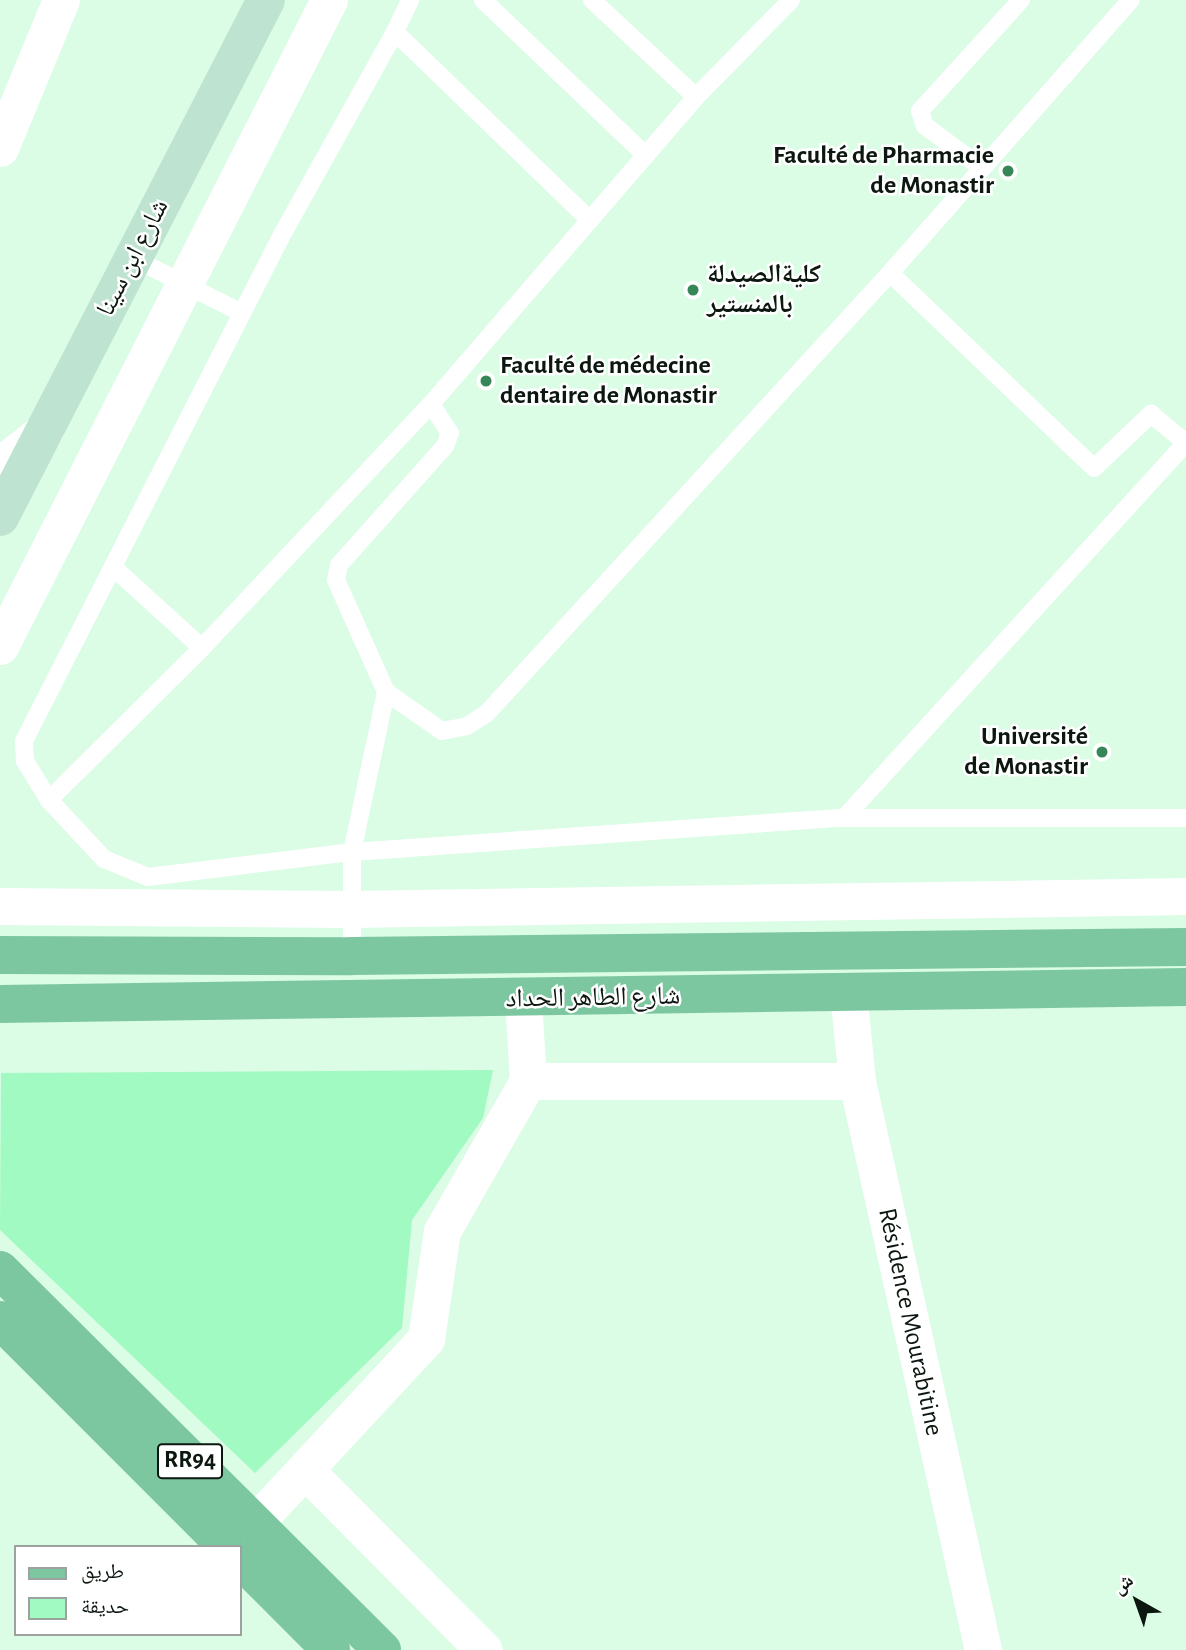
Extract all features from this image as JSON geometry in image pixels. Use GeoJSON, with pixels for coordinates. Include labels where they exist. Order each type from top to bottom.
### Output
{"type":"FeatureCollection","features":[{"type":"Feature","properties":{"kind":"main road","name":"شارع ابن سينا"},"geometry":{"type":"LineString","coordinates":[[0,517],[267,0]]}},
{"type":"Feature","properties":{"kind":"main road","name":"شارع الطاهر الحداد"},"geometry":{"type":"LineString","coordinates":[[0,954],[352,956],[1186,947]]}},
{"type":"Feature","properties":{"kind":"main road","name":"شارع الطاهر الحداد"},"geometry":{"type":"LineString","coordinates":[[0,1004],[40,1000],[523,1000],[1186,987]]}},
{"type":"Feature","properties":{"kind":"main road","name":"RR94"},"geometry":{"type":"LineString","coordinates":[[0,1270],[241,1535]]}},
{"type":"Feature","properties":{"kind":"main road","name":"RR94"},"geometry":{"type":"LineString","coordinates":[[0,1320],[241,1535],[382,1650]]}},
{"type":"Feature","properties":{"kind":"main road"},"geometry":{"type":"LineString","coordinates":[[242,1561],[331,1650]]}},
{"type":"Feature","properties":{"kind":"street"},"geometry":{"type":"LineString","coordinates":[[0,148],[15,68],[61,0]]}},
{"type":"Feature","properties":{"kind":"street"},"geometry":{"type":"LineString","coordinates":[[0,646],[329,0]]}},
{"type":"Feature","properties":{"kind":"street"},"geometry":{"type":"LineString","coordinates":[[0,465],[46,429]]}},
{"type":"Feature","properties":{"kind":"street"},"geometry":{"type":"LineString","coordinates":[[0,906],[350,909],[1186,896]]}},
{"type":"Feature","properties":{"kind":"street","name":"Résidence Mourabitine"},"geometry":{"type":"LineString","coordinates":[[848,992],[857,1081],[983,1650]]}},
{"type":"Feature","properties":{"kind":"street"},"geometry":{"type":"LineString","coordinates":[[241,1535],[307,1472],[426,1339],[442,1231],[528,1081],[523,1000]]}},
{"type":"Feature","properties":{"kind":"street"},"geometry":{"type":"LineString","coordinates":[[528,1081],[857,1081]]}},
{"type":"Feature","properties":{"kind":"street"},"geometry":{"type":"LineString","coordinates":[[307,1472],[484,1650]]}},
{"type":"Feature","properties":{"kind":"lane"},"geometry":{"type":"LineString","coordinates":[[410,0],[242,313],[24,741],[25,761],[50,800],[104,859],[148,877],[352,852],[845,818],[1186,818]]}},
{"type":"Feature","properties":{"kind":"lane"},"geometry":{"type":"LineString","coordinates":[[483,0],[645,155]]}},
{"type":"Feature","properties":{"kind":"lane"},"geometry":{"type":"LineString","coordinates":[[592,0],[696,97]]}},
{"type":"Feature","properties":{"kind":"lane"},"geometry":{"type":"LineString","coordinates":[[50,800],[202,648],[431,404],[696,97],[791,0]]}},
{"type":"Feature","properties":{"kind":"lane"},"geometry":{"type":"LineString","coordinates":[[982,168],[925,126],[920,111],[1021,0]]}},
{"type":"Feature","properties":{"kind":"lane"},"geometry":{"type":"LineString","coordinates":[[431,404],[450,433],[445,446],[339,565],[335,580],[386,692],[442,731],[467,726],[487,712],[890,273],[1131,0]]}},
{"type":"Feature","properties":{"kind":"lane"},"geometry":{"type":"LineString","coordinates":[[395,32],[590,220]]}},
{"type":"Feature","properties":{"kind":"lane"},"geometry":{"type":"LineString","coordinates":[[133,258],[242,313]]}},
{"type":"Feature","properties":{"kind":"lane"},"geometry":{"type":"LineString","coordinates":[[845,818],[1186,443],[1151,414],[1094,468],[890,273]]}},
{"type":"Feature","properties":{"kind":"lane"},"geometry":{"type":"LineString","coordinates":[[113,568],[202,648]]}},
{"type":"Feature","properties":{"kind":"lane"},"geometry":{"type":"LineString","coordinates":[[352,956],[352,852],[386,692]]}},
{"type":"Feature","properties":{"kind":"green space"},"geometry":{"type":"Polygon","coordinates":[[[493,1070],[483,1118],[412,1220],[402,1328],[255,1473],[0,1230],[1,1073],[493,1070]]]}},
{"type":"Feature","properties":{"kind":"place","name":"Faculté de Pharmacie de Monastir"},"geometry":{"type":"Point","coordinates":[1008,171]}},
{"type":"Feature","properties":{"kind":"place","name":"كليةالصيدلة بالمنستير"},"geometry":{"type":"Point","coordinates":[693,290]}},
{"type":"Feature","properties":{"kind":"place","name":"Faculté de médecine dentaire de Monastir"},"geometry":{"type":"Point","coordinates":[486,381]}},
{"type":"Feature","properties":{"kind":"place","name":"Université de Monastir"},"geometry":{"type":"Point","coordinates":[1102,752]}}]}
